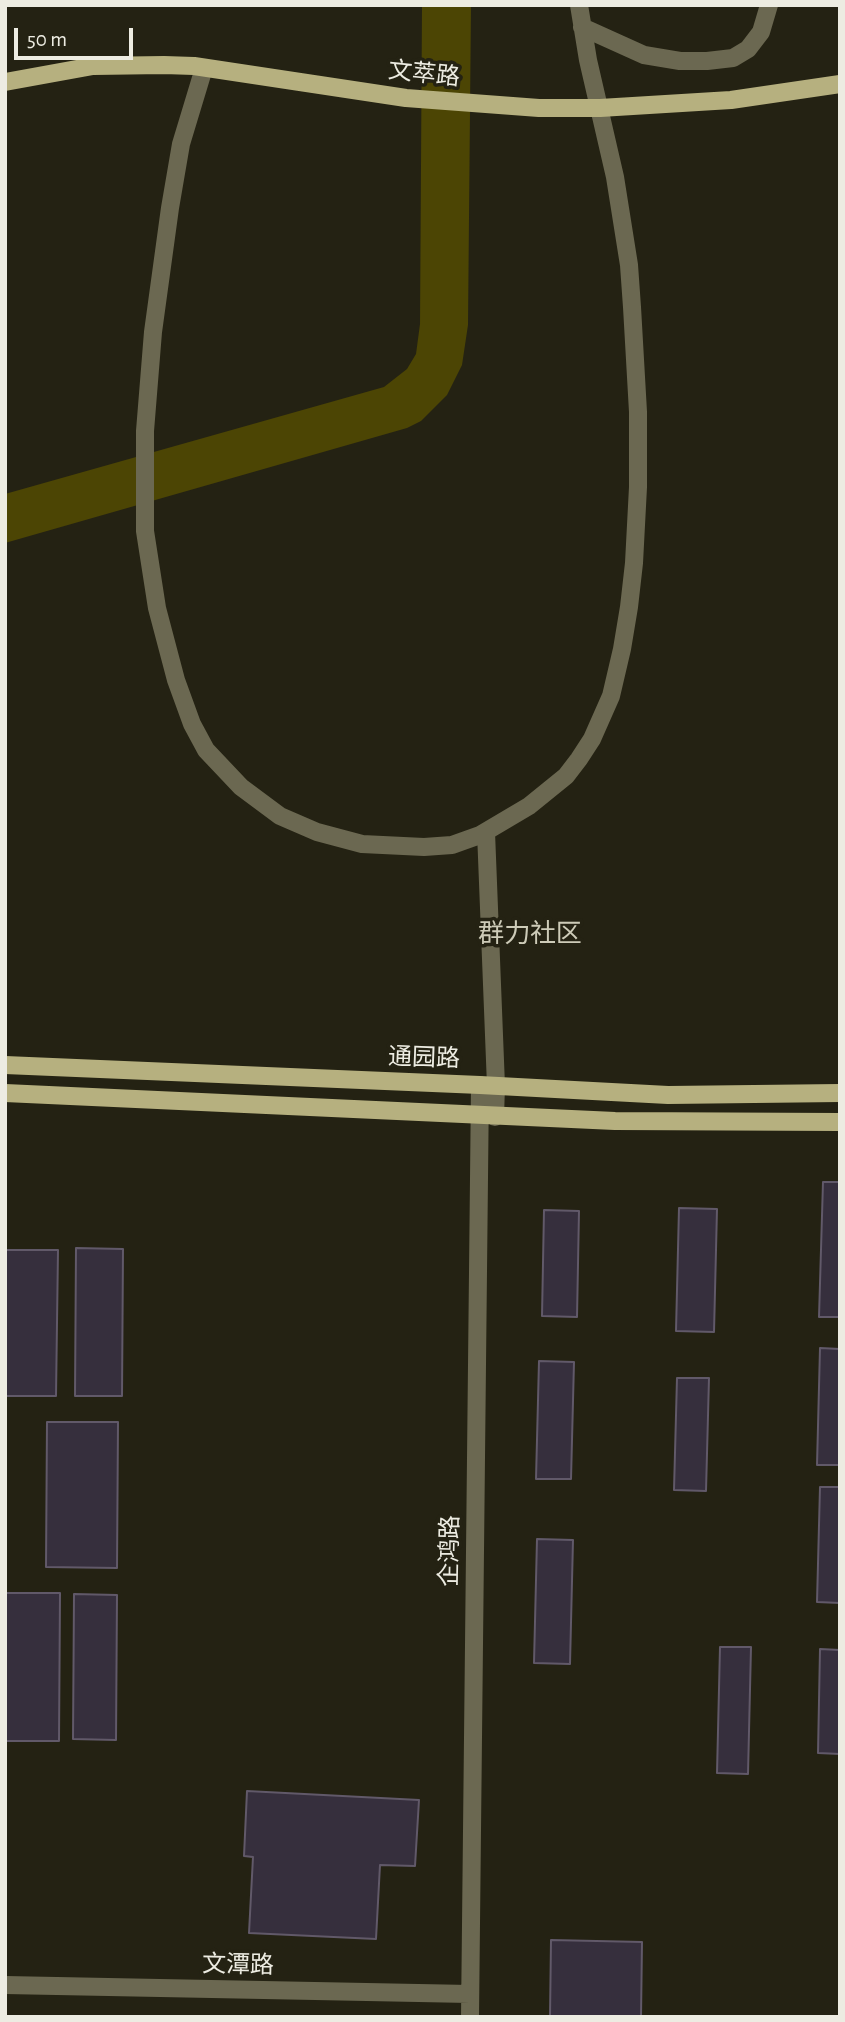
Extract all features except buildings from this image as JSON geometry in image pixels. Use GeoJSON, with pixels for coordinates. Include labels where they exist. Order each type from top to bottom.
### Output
{"type":"FeatureCollection","features":[{"type":"Feature","properties":{"kind":"main road","name":"文萃路"},"geometry":{"type":"LineString","coordinates":[[5,82],[93,66],[145,64],[204,68],[406,98],[480,105],[600,108],[731,100],[840,84]]}},
{"type":"Feature","properties":{"kind":"main road","name":"通园路"},"geometry":{"type":"LineString","coordinates":[[5,1065],[488,1085],[668,1096],[840,1093]]}},
{"type":"Feature","properties":{"kind":"main road"},"geometry":{"type":"LineString","coordinates":[[5,1093],[669,1123],[840,1122]]}},
{"type":"Feature","properties":{"kind":"street"},"geometry":{"type":"LineString","coordinates":[[204,68],[181,144],[170,208],[148,383],[145,531],[157,608],[176,680],[199,738],[224,772],[280,816],[317,832],[349,841],[391,846],[442,846],[463,842],[486,832],[529,806],[566,776],[592,739],[611,696],[622,649],[634,563],[638,451],[636,358],[624,226],[579,5]]}},
{"type":"Feature","properties":{"kind":"street"},"geometry":{"type":"LineString","coordinates":[[582,27],[644,55],[680,61],[733,58],[748,49],[761,32],[769,5]]}},
{"type":"Feature","properties":{"kind":"street","name":"企鸿路"},"geometry":{"type":"LineString","coordinates":[[470,2017],[488,1085],[486,832]]}},
{"type":"Feature","properties":{"kind":"street","name":"文潭路"},"geometry":{"type":"LineString","coordinates":[[5,1985],[470,1994]]}},
{"type":"Feature","properties":{"kind":"shaded area"},"geometry":{"type":"Polygon","coordinates":[[[422,5],[471,5],[468,325],[462,365],[447,395],[421,421],[407,428],[5,543],[5,494],[384,387],[407,369],[416,354],[420,324],[422,5]]]}},
{"type":"Feature","properties":{"kind":"district","name":"群力社区"},"geometry":{"type":"Point","coordinates":[530,934]}}]}
